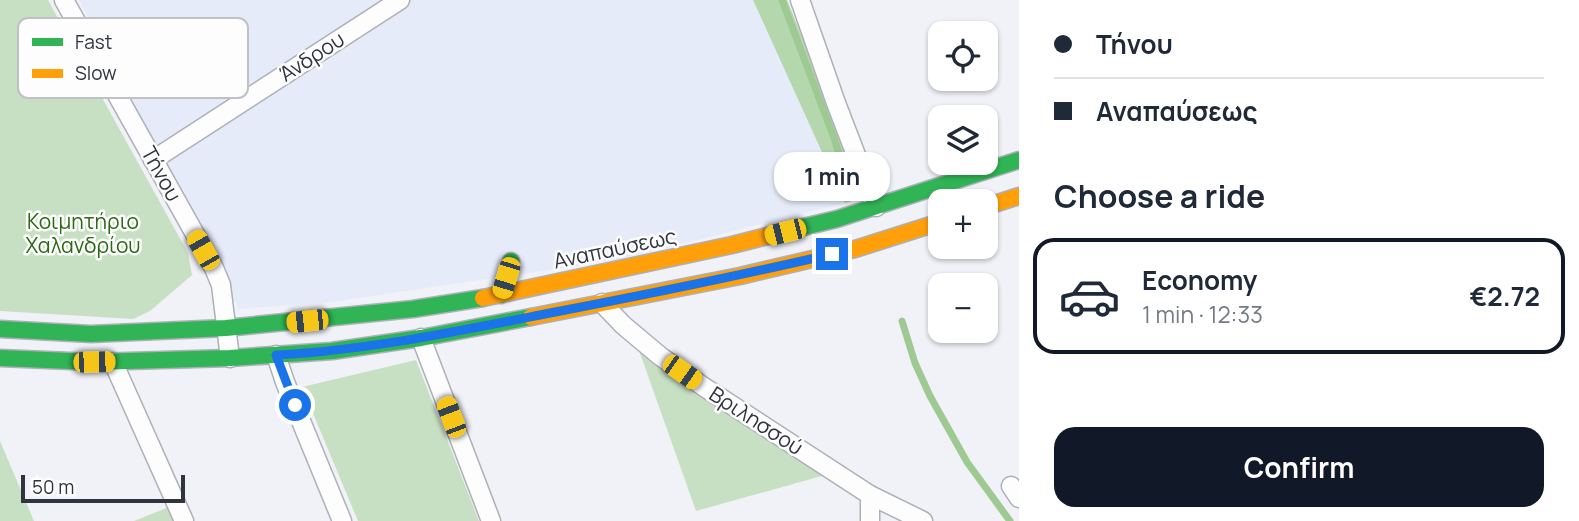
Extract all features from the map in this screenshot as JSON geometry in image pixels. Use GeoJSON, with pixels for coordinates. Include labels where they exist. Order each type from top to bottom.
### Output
{"type":"FeatureCollection","features":[{"type":"Feature","properties":{"kind":"main road","name":"Αναπαύσεως"},"geometry":{"type":"LineString","coordinates":[[0,329],[91,334],[226,328],[413,309],[501,295],[746,242],[848,216],[1018,163]]}},
{"type":"Feature","properties":{"kind":"main road"},"geometry":{"type":"LineString","coordinates":[[998,202],[1019,195]]}},
{"type":"Feature","properties":{"kind":"main road"},"geometry":{"type":"LineString","coordinates":[[0,358],[113,362],[332,351],[421,338],[740,276],[855,249],[928,226]]}},
{"type":"Feature","properties":{"kind":"main road"},"geometry":{"type":"LineString","coordinates":[[603,254],[614,271]]}},
{"type":"Feature","properties":{"kind":"main road"},"geometry":{"type":"LineString","coordinates":[[501,295],[511,261]]}},
{"type":"Feature","properties":{"kind":"street","name":"Τήνου"},"geometry":{"type":"LineString","coordinates":[[64,0],[74,18]]}},
{"type":"Feature","properties":{"kind":"street","name":"Άνδρου"},"geometry":{"type":"LineString","coordinates":[[153,160],[400,0]]}},
{"type":"Feature","properties":{"kind":"street"},"geometry":{"type":"LineString","coordinates":[[800,0],[876,207]]}},
{"type":"Feature","properties":{"kind":"street","name":"Τήνου"},"geometry":{"type":"LineString","coordinates":[[119,98],[214,268],[221,285],[230,358]]}},
{"type":"Feature","properties":{"kind":"street","name":"Βριλησσού"},"geometry":{"type":"LineString","coordinates":[[602,303],[660,356],[704,387],[870,495],[923,521]]}},
{"type":"Feature","properties":{"kind":"street"},"geometry":{"type":"LineString","coordinates":[[421,338],[491,521]]}},
{"type":"Feature","properties":{"kind":"street"},"geometry":{"type":"LineString","coordinates":[[276,355],[342,521]]}},
{"type":"Feature","properties":{"kind":"street"},"geometry":{"type":"LineString","coordinates":[[113,362],[184,521]]}},
{"type":"Feature","properties":{"kind":"street"},"geometry":{"type":"LineString","coordinates":[[870,495],[870,521]]}},
{"type":"Feature","properties":{"kind":"shaded area"},"geometry":{"type":"Polygon","coordinates":[[[79,0],[753,0],[845,203],[622,259],[332,302],[239,309],[130,98],[248,98],[248,18],[88,18],[79,0]]]}},
{"type":"Feature","properties":{"kind":"green space","name":"Κοιμητήριο Χαλανδρίου"},"geometry":{"type":"Polygon","coordinates":[[[0,0],[48,0],[58,18],[18,18],[18,98],[102,98],[188,253],[192,275],[150,311],[133,319],[0,311],[0,0]]]}},
{"type":"Feature","properties":{"kind":"green space"},"geometry":{"type":"Polygon","coordinates":[[[753,0],[787,0],[846,144],[859,199],[845,203],[753,0]]]}},
{"type":"Feature","properties":{"kind":"green space"},"geometry":{"type":"Polygon","coordinates":[[[636,342],[829,474],[696,511],[636,342]]]}},
{"type":"Feature","properties":{"kind":"green space"},"geometry":{"type":"Polygon","coordinates":[[[416,360],[479,521],[358,521],[302,387],[416,360]]]}},
{"type":"Feature","properties":{"kind":"green space"},"geometry":{"type":"Polygon","coordinates":[[[0,441],[34,521],[0,521],[0,441]]]}},
{"type":"Feature","properties":{"kind":"green space"},"geometry":{"type":"Polygon","coordinates":[[[169,507],[175,521],[134,521],[169,507]]]}},
{"type":"Feature","properties":{"kind":"waterway"},"geometry":{"type":"LineString","coordinates":[[782,0],[834,138],[852,195]]}},
{"type":"Feature","properties":{"kind":"waterway"},"geometry":{"type":"LineString","coordinates":[[902,321],[915,363],[930,396],[967,462],[1010,521]]}},
{"type":"Feature","properties":{"kind":"traffic: fast"},"geometry":{"type":"LineString","coordinates":[[795,229],[837,219],[1019,160]]}},
{"type":"Feature","properties":{"kind":"traffic: fast"},"geometry":{"type":"LineString","coordinates":[[501,295],[511,261]]}},
{"type":"Feature","properties":{"kind":"traffic: fast"},"geometry":{"type":"LineString","coordinates":[[0,329],[91,334],[226,328],[413,309],[483,298]]}},
{"type":"Feature","properties":{"kind":"traffic: fast"},"geometry":{"type":"LineString","coordinates":[[0,358],[94,362],[230,358],[332,351],[421,338],[531,317]]}},
{"type":"Feature","properties":{"kind":"traffic: slow"},"geometry":{"type":"LineString","coordinates":[[998,203],[1019,196]]}},
{"type":"Feature","properties":{"kind":"traffic: slow"},"geometry":{"type":"LineString","coordinates":[[531,317],[740,276],[855,249],[928,226]]}},
{"type":"Feature","properties":{"kind":"traffic: slow"},"geometry":{"type":"LineString","coordinates":[[483,298],[795,229]]}},
{"type":"Feature","properties":{"kind":"route"},"geometry":{"type":"LineString","coordinates":[[295,405],[276,355],[332,351],[421,338],[740,276],[832,254]]}}]}
